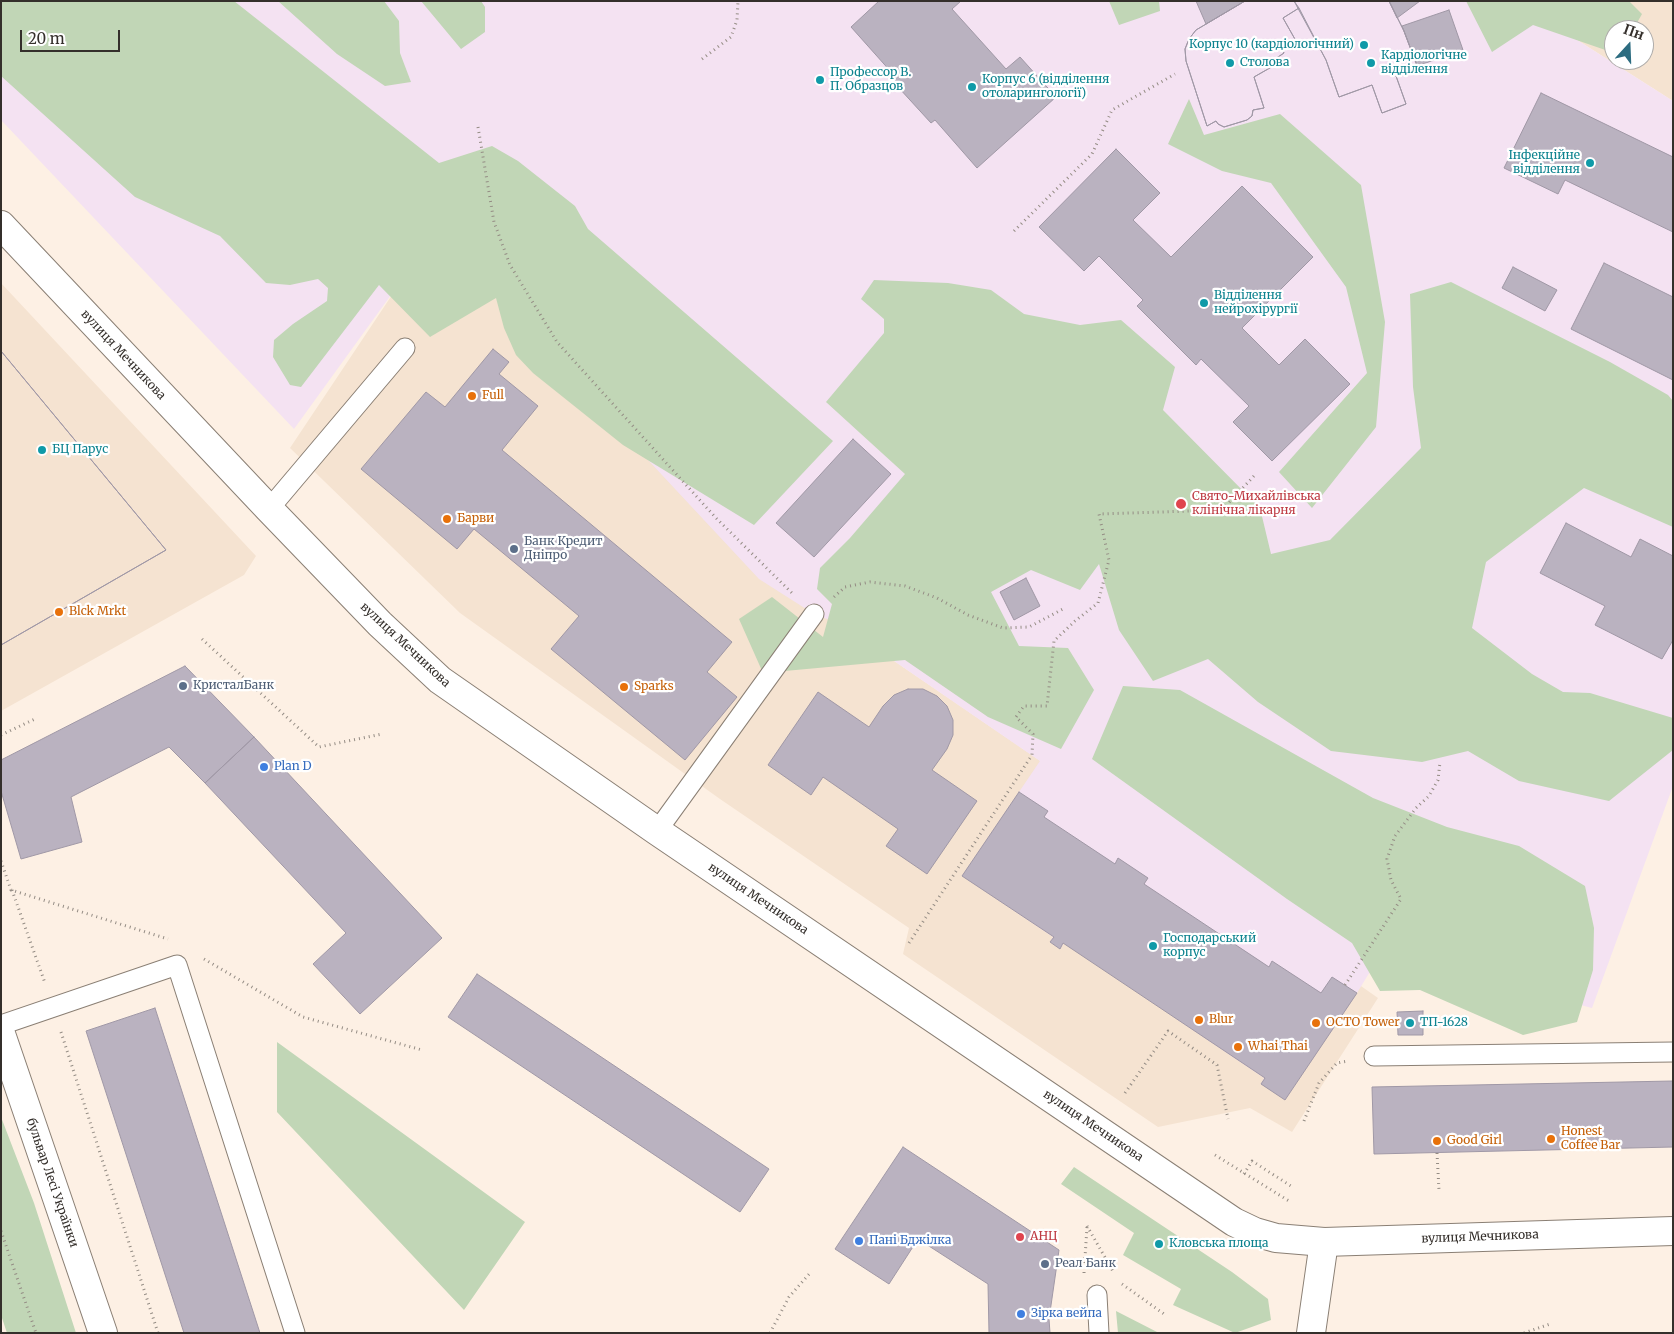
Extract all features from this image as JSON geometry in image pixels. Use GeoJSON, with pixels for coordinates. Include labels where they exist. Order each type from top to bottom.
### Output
{"type":"FeatureCollection","features":[{"type":"Feature","properties":{"kind":"street","name":"вулиця Мечникова"},"geometry":{"type":"LineString","coordinates":[[1,225],[269,509],[380,624],[440,680],[657,831],[1234,1222],[1255,1232],[1276,1238],[1324,1242],[1673,1231]]}},
{"type":"Feature","properties":{"kind":"street","name":"бульвар Лесі Українки"},"geometry":{"type":"LineString","coordinates":[[1,1034],[103,1333]]}},
{"type":"Feature","properties":{"kind":"street"},"geometry":{"type":"LineString","coordinates":[[1311,1333],[1324,1242]]}},
{"type":"Feature","properties":{"kind":"lane"},"geometry":{"type":"LineString","coordinates":[[269,509],[405,348]]}},
{"type":"Feature","properties":{"kind":"lane"},"geometry":{"type":"LineString","coordinates":[[657,831],[814,614]]}},
{"type":"Feature","properties":{"kind":"lane"},"geometry":{"type":"LineString","coordinates":[[1,1025],[177,965],[295,1333]]}},
{"type":"Feature","properties":{"kind":"lane"},"geometry":{"type":"LineString","coordinates":[[1374,1056],[1673,1052]]}},
{"type":"Feature","properties":{"kind":"lane"},"geometry":{"type":"LineString","coordinates":[[1097,1295],[1099,1333]]}},
{"type":"Feature","properties":{"kind":"path"},"geometry":{"type":"LineString","coordinates":[[702,59],[731,36],[738,20],[738,1]]}},
{"type":"Feature","properties":{"kind":"path"},"geometry":{"type":"LineString","coordinates":[[1014,231],[1092,154],[1112,110],[1175,74]]}},
{"type":"Feature","properties":{"kind":"path"},"geometry":{"type":"LineString","coordinates":[[478,127],[494,222],[510,266],[557,342],[716,518],[814,614],[845,587],[870,582],[905,586],[937,598],[968,615],[1003,628],[1029,627],[1063,609]]}},
{"type":"Feature","properties":{"kind":"path"},"geometry":{"type":"LineString","coordinates":[[909,943],[1032,755],[1032,734],[1016,717],[1024,706],[1047,706],[1054,641],[1075,620],[1098,603],[1109,560],[1099,514],[1222,510],[1254,476]]}},
{"type":"Feature","properties":{"kind":"path"},"geometry":{"type":"LineString","coordinates":[[202,639],[319,747],[382,734]]}},
{"type":"Feature","properties":{"kind":"path"},"geometry":{"type":"LineString","coordinates":[[1,734],[35,719]]}},
{"type":"Feature","properties":{"kind":"path"},"geometry":{"type":"LineString","coordinates":[[1345,985],[1401,899],[1391,880],[1387,859],[1395,836],[1416,808],[1429,796],[1438,780],[1440,762]]}},
{"type":"Feature","properties":{"kind":"path"},"geometry":{"type":"LineString","coordinates":[[11,890],[53,1006],[158,1333]]}},
{"type":"Feature","properties":{"kind":"path"},"geometry":{"type":"LineString","coordinates":[[1125,1093],[1168,1031],[1217,1065],[1228,1119]]}},
{"type":"Feature","properties":{"kind":"path"},"geometry":{"type":"LineString","coordinates":[[1304,1121],[1319,1083],[1337,1064],[1374,1056]]}},
{"type":"Feature","properties":{"kind":"path"},"geometry":{"type":"LineString","coordinates":[[1437,1153],[1439,1190]]}},
{"type":"Feature","properties":{"kind":"path"},"geometry":{"type":"LineString","coordinates":[[1215,1155],[1289,1201]]}},
{"type":"Feature","properties":{"kind":"path"},"geometry":{"type":"LineString","coordinates":[[1244,1174],[1252,1161],[1291,1186]]}},
{"type":"Feature","properties":{"kind":"path"},"geometry":{"type":"LineString","coordinates":[[1087,1226],[1115,1274]]}},
{"type":"Feature","properties":{"kind":"path"},"geometry":{"type":"LineString","coordinates":[[1,1231],[36,1333]]}},
{"type":"Feature","properties":{"kind":"path"},"geometry":{"type":"LineString","coordinates":[[770,1333],[789,1297],[810,1273]]}},
{"type":"Feature","properties":{"kind":"path"},"geometry":{"type":"LineString","coordinates":[[1119,1282],[1164,1314]]}},
{"type":"Feature","properties":{"kind":"path"},"geometry":{"type":"LineString","coordinates":[[1524,1333],[1550,1324]]}},
{"type":"Feature","properties":{"kind":"shaded area","name":"Свято-Михайлівська клінічна лікарня"},"geometry":{"type":"Polygon","coordinates":[[[1,1],[1529,1],[1538,15],[1604,57],[1604,70],[1624,70],[1673,101],[1673,786],[1592,1008],[1382,952],[1357,993],[1285,1100],[1261,1084],[1264,1078],[1064,943],[1060,949],[1050,942],[1053,937],[962,876],[1040,761],[840,624],[814,614],[759,579],[551,356],[465,244],[404,277],[294,429],[1,120],[1,1]]]}},
{"type":"Feature","properties":{"kind":"shaded area"},"geometry":{"type":"Polygon","coordinates":[[[1529,1],[1673,1],[1673,101],[1624,70],[1654,70],[1654,20],[1604,20],[1604,57],[1538,15],[1529,1]]]}},
{"type":"Feature","properties":{"kind":"shaded area"},"geometry":{"type":"Polygon","coordinates":[[[465,244],[840,624],[1029,753],[1378,998],[1292,1132],[1250,1108],[1158,1127],[903,954],[909,928],[720,799],[460,613],[290,448],[404,277],[465,244]]]}},
{"type":"Feature","properties":{"kind":"shaded area"},"geometry":{"type":"Polygon","coordinates":[[[1,283],[256,556],[244,575],[1,711],[1,283]]]}},
{"type":"Feature","properties":{"kind":"green space"},"geometry":{"type":"Polygon","coordinates":[[[1,1],[234,1],[439,163],[492,146],[518,161],[575,206],[588,229],[833,441],[754,525],[623,445],[533,373],[516,355],[504,328],[496,298],[430,337],[379,285],[301,387],[290,385],[273,357],[274,340],[293,324],[327,301],[328,288],[318,279],[290,285],[266,283],[220,236],[135,197],[1,76],[1,1]]]}},
{"type":"Feature","properties":{"kind":"green space"},"geometry":{"type":"Polygon","coordinates":[[[278,1],[384,1],[399,21],[400,53],[411,82],[385,86],[337,54],[278,1]]]}},
{"type":"Feature","properties":{"kind":"green space"},"geometry":{"type":"Polygon","coordinates":[[[421,1],[481,1],[485,7],[485,32],[461,49],[421,1]]]}},
{"type":"Feature","properties":{"kind":"green space"},"geometry":{"type":"Polygon","coordinates":[[[1109,1],[1159,1],[1160,11],[1119,25],[1109,1]]]}},
{"type":"Feature","properties":{"kind":"green space"},"geometry":{"type":"Polygon","coordinates":[[[1466,1],[1629,1],[1642,14],[1639,20],[1604,20],[1604,50],[1533,25],[1492,52],[1466,1]]]}},
{"type":"Feature","properties":{"kind":"green space"},"geometry":{"type":"Polygon","coordinates":[[[1189,99],[1204,135],[1280,114],[1361,185],[1385,322],[1376,427],[1312,508],[1279,472],[1367,373],[1346,287],[1271,183],[1222,171],[1168,144],[1189,99]]]}},
{"type":"Feature","properties":{"kind":"green space"},"geometry":{"type":"Polygon","coordinates":[[[874,280],[948,283],[991,290],[1024,314],[1080,325],[1121,320],[1175,367],[1163,410],[1260,508],[1271,554],[1330,540],[1421,448],[1413,387],[1410,294],[1451,282],[1610,362],[1668,395],[1673,401],[1673,527],[1584,488],[1486,562],[1472,628],[1532,674],[1563,692],[1590,693],[1673,718],[1673,750],[1609,801],[1519,781],[1468,751],[1422,762],[1331,751],[1258,702],[1208,659],[1153,681],[1119,630],[1099,564],[1080,590],[1031,570],[991,592],[1019,646],[1068,648],[1094,690],[1061,749],[988,717],[905,660],[763,673],[739,619],[772,597],[823,637],[832,604],[817,589],[820,568],[850,538],[905,474],[826,402],[884,333],[884,319],[861,299],[874,280]]]}},
{"type":"Feature","properties":{"kind":"green space"},"geometry":{"type":"Polygon","coordinates":[[[1123,686],[1180,690],[1373,798],[1447,827],[1519,846],[1585,886],[1594,928],[1593,970],[1577,1022],[1523,1035],[1420,990],[1380,991],[1352,943],[1287,899],[1092,759],[1123,686]]]}},
{"type":"Feature","properties":{"kind":"green space"},"geometry":{"type":"Polygon","coordinates":[[[277,1042],[525,1222],[464,1310],[277,1112],[277,1042]]]}},
{"type":"Feature","properties":{"kind":"green space"},"geometry":{"type":"Polygon","coordinates":[[[1,1117],[34,1203],[76,1333],[7,1333],[1,1315],[1,1117]]]}},
{"type":"Feature","properties":{"kind":"green space"},"geometry":{"type":"Polygon","coordinates":[[[1074,1167],[1232,1272],[1268,1299],[1271,1320],[1235,1333],[1173,1305],[1181,1289],[1123,1255],[1134,1233],[1061,1184],[1074,1167]]]}},
{"type":"Feature","properties":{"kind":"green space"},"geometry":{"type":"Polygon","coordinates":[[[1116,1311],[1159,1333],[1118,1333],[1116,1311]]]}},
{"type":"Feature","properties":{"kind":"building","name":"Корпус 6 (відділення отоларингології)"},"geometry":{"type":"Polygon","coordinates":[[[879,1],[961,1],[952,9],[1006,69],[1020,57],[1056,97],[977,168],[935,120],[931,123],[888,76],[892,73],[851,27],[879,1]]]}},
{"type":"Feature","properties":{"kind":"building"},"geometry":{"type":"Polygon","coordinates":[[[1196,1],[1245,1],[1206,24],[1196,1]]]}},
{"type":"Feature","properties":{"kind":"building","name":"Столова"},"geometry":{"type":"Polygon","coordinates":[[[1245,1],[1294,1],[1299,8],[1283,18],[1296,41],[1282,49],[1284,53],[1272,61],[1275,65],[1254,77],[1264,108],[1253,110],[1252,116],[1247,120],[1224,127],[1216,121],[1207,126],[1186,61],[1185,49],[1189,39],[1196,30],[1245,1]]]}},
{"type":"Feature","properties":{"kind":"building","name":"Кардіологічне відділення"},"geometry":{"type":"Polygon","coordinates":[[[1245,1],[1389,1],[1404,31],[1418,68],[1396,76],[1406,104],[1382,113],[1372,85],[1339,97],[1326,60],[1299,8],[1283,18],[1296,41],[1282,49],[1284,53],[1272,61],[1275,65],[1254,77],[1264,108],[1253,110],[1252,116],[1247,120],[1224,127],[1216,121],[1207,126],[1186,61],[1185,49],[1189,39],[1196,30],[1245,1]]]}},
{"type":"Feature","properties":{"kind":"building","name":"Корпус 10 (кардіологічний)"},"geometry":{"type":"Polygon","coordinates":[[[1294,1],[1389,1],[1404,31],[1418,68],[1396,76],[1406,104],[1382,113],[1372,85],[1339,97],[1326,60],[1294,1]]]}},
{"type":"Feature","properties":{"kind":"building"},"geometry":{"type":"Polygon","coordinates":[[[1389,1],[1420,1],[1397,18],[1389,1]]]}},
{"type":"Feature","properties":{"kind":"building"},"geometry":{"type":"Polygon","coordinates":[[[1449,10],[1463,50],[1417,66],[1402,26],[1449,10]]]}},
{"type":"Feature","properties":{"kind":"building","name":"Інфекційне відділення"},"geometry":{"type":"Polygon","coordinates":[[[1541,93],[1673,157],[1673,232],[1565,180],[1558,194],[1504,168],[1541,93]]]}},
{"type":"Feature","properties":{"kind":"building","name":"Відділення нейрохірургії"},"geometry":{"type":"Polygon","coordinates":[[[1116,149],[1160,193],[1133,220],[1171,257],[1242,186],[1313,257],[1242,328],[1279,365],[1305,339],[1350,384],[1272,461],[1233,422],[1249,406],[1201,359],[1196,365],[1137,306],[1143,300],[1099,256],[1084,271],[1039,227],[1116,149]]]}},
{"type":"Feature","properties":{"kind":"building"},"geometry":{"type":"Polygon","coordinates":[[[1604,263],[1673,297],[1673,380],[1571,329],[1604,263]]]}},
{"type":"Feature","properties":{"kind":"building"},"geometry":{"type":"Polygon","coordinates":[[[1513,267],[1557,290],[1545,311],[1502,288],[1513,267]]]}},
{"type":"Feature","properties":{"kind":"building"},"geometry":{"type":"Polygon","coordinates":[[[493,349],[509,362],[499,374],[538,406],[502,450],[732,642],[707,672],[737,697],[685,760],[551,649],[579,616],[474,529],[457,549],[361,469],[426,392],[445,407],[493,349]]]}},
{"type":"Feature","properties":{"kind":"building","name":"БЦ Парус"},"geometry":{"type":"Polygon","coordinates":[[[1,351],[166,550],[1,645],[1,351]]]}},
{"type":"Feature","properties":{"kind":"building","name":"БЦ Парус"},"geometry":{"type":"Polygon","coordinates":[[[1,351],[166,550],[1,645],[1,351]]]}},
{"type":"Feature","properties":{"kind":"building"},"geometry":{"type":"Polygon","coordinates":[[[853,439],[891,474],[814,557],[776,523],[853,439]]]}},
{"type":"Feature","properties":{"kind":"building"},"geometry":{"type":"Polygon","coordinates":[[[1566,523],[1631,557],[1640,539],[1673,556],[1673,640],[1662,659],[1595,625],[1605,606],[1540,573],[1566,523]]]}},
{"type":"Feature","properties":{"kind":"building"},"geometry":{"type":"Polygon","coordinates":[[[1026,578],[1040,606],[1014,620],[1000,592],[1026,578]]]}},
{"type":"Feature","properties":{"kind":"building"},"geometry":{"type":"Polygon","coordinates":[[[185,666],[254,737],[205,783],[169,747],[71,797],[82,842],[21,859],[1,791],[1,760],[185,666]]]}},
{"type":"Feature","properties":{"kind":"building"},"geometry":{"type":"Polygon","coordinates":[[[908,689],[923,689],[937,696],[947,706],[953,720],[953,735],[947,749],[932,770],[977,801],[927,874],[886,846],[898,829],[823,777],[811,795],[768,765],[818,692],[869,727],[883,706],[894,695],[908,689]]]}},
{"type":"Feature","properties":{"kind":"building"},"geometry":{"type":"Polygon","coordinates":[[[254,737],[442,938],[360,1014],[313,964],[346,933],[205,783],[254,737]]]}},
{"type":"Feature","properties":{"kind":"building","name":"Господарський корпус"},"geometry":{"type":"Polygon","coordinates":[[[1019,792],[1048,811],[1044,817],[1115,864],[1118,858],[1148,878],[1144,884],[1269,967],[1272,961],[1321,993],[1332,977],[1357,993],[1285,1100],[1261,1084],[1265,1078],[1063,943],[1060,949],[1050,942],[1054,937],[962,876],[1019,792]]]}},
{"type":"Feature","properties":{"kind":"building"},"geometry":{"type":"Polygon","coordinates":[[[477,974],[769,1169],[740,1212],[448,1017],[477,974]]]}},
{"type":"Feature","properties":{"kind":"building"},"geometry":{"type":"Polygon","coordinates":[[[155,1008],[260,1333],[184,1333],[86,1031],[155,1008]]]}},
{"type":"Feature","properties":{"kind":"building","name":"ТП-1628"},"geometry":{"type":"Polygon","coordinates":[[[1423,1011],[1423,1035],[1398,1035],[1397,1012],[1423,1011]]]}},
{"type":"Feature","properties":{"kind":"building"},"geometry":{"type":"Polygon","coordinates":[[[1673,1081],[1673,1147],[1374,1154],[1372,1087],[1673,1081]]]}},
{"type":"Feature","properties":{"kind":"building"},"geometry":{"type":"Polygon","coordinates":[[[903,1147],[1059,1250],[1049,1319],[1050,1333],[989,1333],[988,1284],[918,1239],[889,1284],[835,1249],[903,1147]]]}},
{"type":"Feature","properties":{"kind":"place","name":"Корпус 10 (кардіологічний)"},"geometry":{"type":"Point","coordinates":[1364,45]}},
{"type":"Feature","properties":{"kind":"place","name":"Столова"},"geometry":{"type":"Point","coordinates":[1230,63]}},
{"type":"Feature","properties":{"kind":"place","name":"Кардіологічне відділення"},"geometry":{"type":"Point","coordinates":[1371,63]}},
{"type":"Feature","properties":{"kind":"place","name":"Профессор В. П. Образцов"},"geometry":{"type":"Point","coordinates":[820,80]}},
{"type":"Feature","properties":{"kind":"place","name":"Корпус 6 (відділення отоларингології)"},"geometry":{"type":"Point","coordinates":[972,87]}},
{"type":"Feature","properties":{"kind":"place","name":"Інфекційне відділення"},"geometry":{"type":"Point","coordinates":[1590,163]}},
{"type":"Feature","properties":{"kind":"place","name":"Відділення нейрохірургії"},"geometry":{"type":"Point","coordinates":[1204,303]}},
{"type":"Feature","properties":{"kind":"place","name":"Full"},"geometry":{"type":"Point","coordinates":[472,396]}},
{"type":"Feature","properties":{"kind":"place","name":"БЦ Парус"},"geometry":{"type":"Point","coordinates":[42,450]}},
{"type":"Feature","properties":{"kind":"place","name":"Свято-Михайлівська клінічна лікарня"},"geometry":{"type":"Point","coordinates":[1181,504]}},
{"type":"Feature","properties":{"kind":"place","name":"Барви"},"geometry":{"type":"Point","coordinates":[447,519]}},
{"type":"Feature","properties":{"kind":"place","name":"Банк Кредит Дніпро"},"geometry":{"type":"Point","coordinates":[514,549]}},
{"type":"Feature","properties":{"kind":"place","name":"Blck Mrkt"},"geometry":{"type":"Point","coordinates":[59,612]}},
{"type":"Feature","properties":{"kind":"place","name":"КристалБанк"},"geometry":{"type":"Point","coordinates":[183,686]}},
{"type":"Feature","properties":{"kind":"place","name":"Sparks"},"geometry":{"type":"Point","coordinates":[624,687]}},
{"type":"Feature","properties":{"kind":"place","name":"Plan D"},"geometry":{"type":"Point","coordinates":[264,767]}},
{"type":"Feature","properties":{"kind":"place","name":"Господарський корпус"},"geometry":{"type":"Point","coordinates":[1153,946]}},
{"type":"Feature","properties":{"kind":"place","name":"Blur"},"geometry":{"type":"Point","coordinates":[1199,1020]}},
{"type":"Feature","properties":{"kind":"place","name":"OCTO Tower"},"geometry":{"type":"Point","coordinates":[1316,1023]}},
{"type":"Feature","properties":{"kind":"place","name":"ТП-1628"},"geometry":{"type":"Point","coordinates":[1410,1023]}},
{"type":"Feature","properties":{"kind":"place","name":"Whai Thai"},"geometry":{"type":"Point","coordinates":[1238,1047]}},
{"type":"Feature","properties":{"kind":"place","name":"Honest Coffee Bar"},"geometry":{"type":"Point","coordinates":[1551,1139]}},
{"type":"Feature","properties":{"kind":"place","name":"Good Girl"},"geometry":{"type":"Point","coordinates":[1437,1141]}},
{"type":"Feature","properties":{"kind":"place","name":"АНЦ"},"geometry":{"type":"Point","coordinates":[1020,1237]}},
{"type":"Feature","properties":{"kind":"place","name":"Пані Бджілка"},"geometry":{"type":"Point","coordinates":[859,1241]}},
{"type":"Feature","properties":{"kind":"place","name":"Кловська площа"},"geometry":{"type":"Point","coordinates":[1159,1244]}},
{"type":"Feature","properties":{"kind":"place","name":"Реал Банк"},"geometry":{"type":"Point","coordinates":[1045,1264]}},
{"type":"Feature","properties":{"kind":"place","name":"Зірка вейпа"},"geometry":{"type":"Point","coordinates":[1021,1314]}}]}
